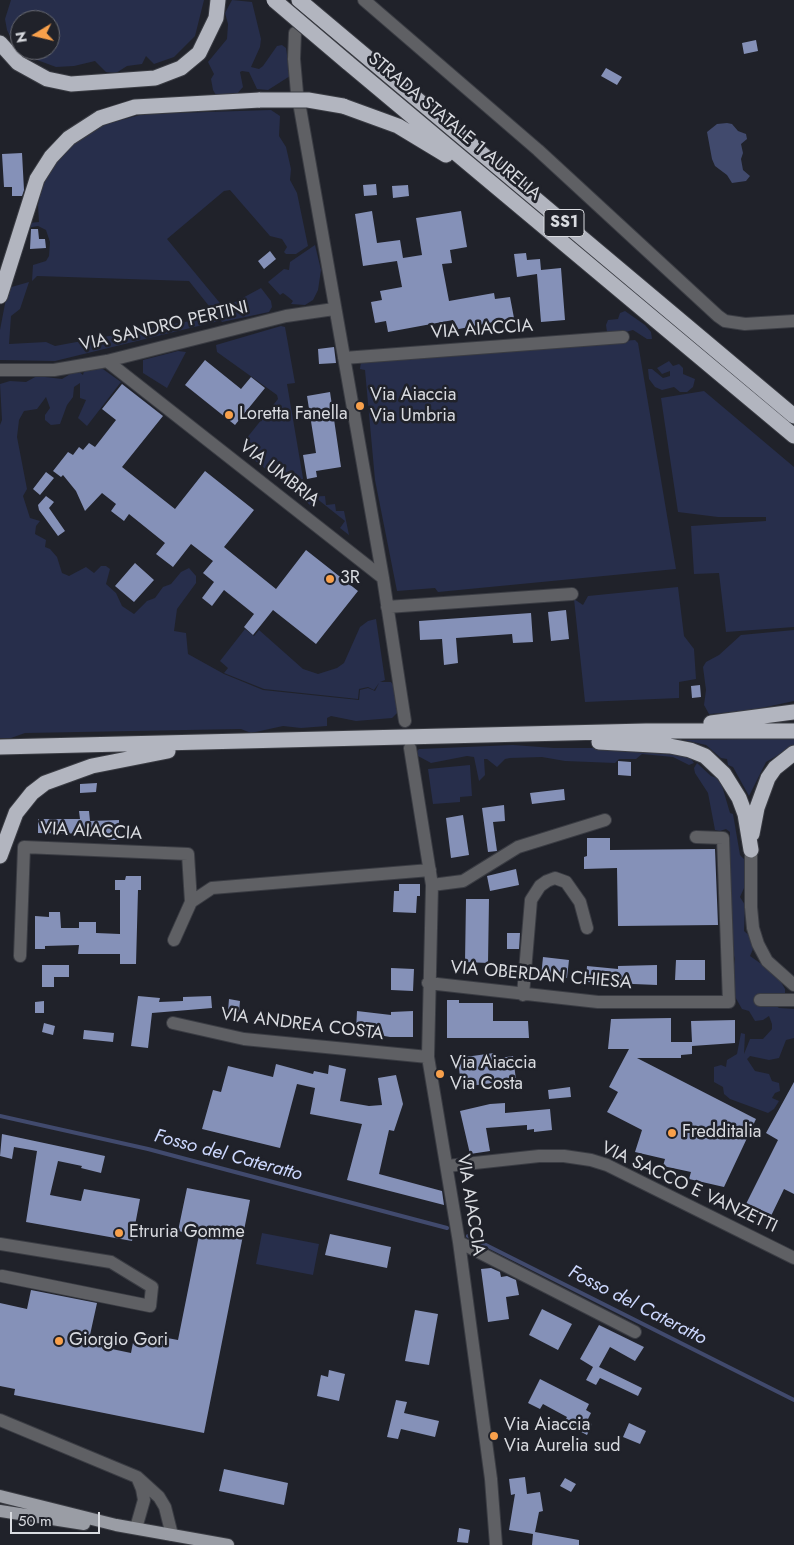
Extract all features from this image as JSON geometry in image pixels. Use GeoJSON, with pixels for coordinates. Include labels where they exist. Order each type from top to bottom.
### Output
{"type":"FeatureCollection","features":[{"type":"Feature","properties":{"kind":"highway"},"geometry":{"type":"LineString","coordinates":[[0,43],[18,63],[47,79],[70,84],[154,78],[181,68],[199,52],[216,18],[218,0]]}},
{"type":"Feature","properties":{"kind":"highway","name":"STRADA STATALE 1 AURELIA"},"geometry":{"type":"LineString","coordinates":[[274,0],[794,436]]}},
{"type":"Feature","properties":{"kind":"highway","name":"STRADA STATALE 1 AURELIA"},"geometry":{"type":"LineString","coordinates":[[299,0],[794,416]]}},
{"type":"Feature","properties":{"kind":"highway"},"geometry":{"type":"LineString","coordinates":[[0,296],[37,179],[51,157],[69,138],[100,118],[135,108],[260,100],[308,100],[343,106],[383,120],[413,134],[486,178]]}},
{"type":"Feature","properties":{"kind":"highway"},"geometry":{"type":"LineString","coordinates":[[646,731],[794,712]]}},
{"type":"Feature","properties":{"kind":"highway"},"geometry":{"type":"LineString","coordinates":[[0,747],[646,731],[794,731]]}},
{"type":"Feature","properties":{"kind":"highway"},"geometry":{"type":"LineString","coordinates":[[548,734],[580,741],[670,746],[690,750],[705,756],[724,774],[739,798],[747,824],[750,850]]}},
{"type":"Feature","properties":{"kind":"highway"},"geometry":{"type":"LineString","coordinates":[[0,856],[16,813],[32,793],[46,783],[92,766],[215,742]]}},
{"type":"Feature","properties":{"kind":"highway"},"geometry":{"type":"LineString","coordinates":[[750,850],[754,822],[762,792],[775,768],[794,753]]}},
{"type":"Feature","properties":{"kind":"main road"},"geometry":{"type":"LineString","coordinates":[[0,1496],[116,1525],[228,1545]]}},
{"type":"Feature","properties":{"kind":"main road"},"geometry":{"type":"LineString","coordinates":[[0,1512],[80,1524],[116,1525]]}},
{"type":"Feature","properties":{"kind":"street"},"geometry":{"type":"LineString","coordinates":[[364,0],[538,150],[718,316],[725,320],[745,324],[794,320]]}},
{"type":"Feature","properties":{"kind":"street"},"geometry":{"type":"LineString","coordinates":[[295,33],[294,59],[297,93]]}},
{"type":"Feature","properties":{"kind":"street"},"geometry":{"type":"LineString","coordinates":[[300,108],[383,578],[405,721]]}},
{"type":"Feature","properties":{"kind":"street","name":"VIA SANDRO PERTINI"},"geometry":{"type":"LineString","coordinates":[[0,370],[54,370],[107,361],[286,316],[334,309]]}},
{"type":"Feature","properties":{"kind":"street","name":"VIA AIACCIA"},"geometry":{"type":"LineString","coordinates":[[344,358],[623,337]]}},
{"type":"Feature","properties":{"kind":"street","name":"VIA UMBRIA"},"geometry":{"type":"LineString","coordinates":[[107,361],[383,578]]}},
{"type":"Feature","properties":{"kind":"street"},"geometry":{"type":"LineString","coordinates":[[387,607],[572,594]]}},
{"type":"Feature","properties":{"kind":"street","name":"VIA AIACCIA"},"geometry":{"type":"LineString","coordinates":[[410,748],[432,885],[428,983],[428,1058],[459,1242],[492,1479],[496,1545]]}},
{"type":"Feature","properties":{"kind":"street"},"geometry":{"type":"LineString","coordinates":[[432,885],[463,881],[518,847],[605,820]]}},
{"type":"Feature","properties":{"kind":"street","name":"VIA OBERDAN CHIESA"},"geometry":{"type":"LineString","coordinates":[[428,983],[598,1002],[729,1002],[723,838],[696,837]]}},
{"type":"Feature","properties":{"kind":"street","name":"VIA AIACCIA"},"geometry":{"type":"LineString","coordinates":[[20,956],[24,846],[188,854],[191,902],[174,940]]}},
{"type":"Feature","properties":{"kind":"street"},"geometry":{"type":"LineString","coordinates":[[750,850],[751,907],[753,928],[758,944],[766,961],[794,986]]}},
{"type":"Feature","properties":{"kind":"street"},"geometry":{"type":"LineString","coordinates":[[191,902],[212,888],[430,870]]}},
{"type":"Feature","properties":{"kind":"street"},"geometry":{"type":"LineString","coordinates":[[523,995],[531,900],[540,886],[547,880],[555,878],[566,882],[580,902],[587,928]]}},
{"type":"Feature","properties":{"kind":"street"},"geometry":{"type":"LineString","coordinates":[[760,1000],[794,1000]]}},
{"type":"Feature","properties":{"kind":"street","name":"VIA ANDREA COSTA"},"geometry":{"type":"LineString","coordinates":[[173,1023],[244,1039],[428,1058]]}},
{"type":"Feature","properties":{"kind":"street","name":"VIA SACCO E VANZETTI"},"geometry":{"type":"LineString","coordinates":[[447,1166],[539,1156],[564,1156],[591,1160],[607,1165],[794,1258]]}},
{"type":"Feature","properties":{"kind":"street"},"geometry":{"type":"LineString","coordinates":[[459,1242],[636,1332]]}},
{"type":"Feature","properties":{"kind":"street"},"geometry":{"type":"LineString","coordinates":[[0,1244],[111,1262],[152,1287],[150,1306],[2,1276]]}},
{"type":"Feature","properties":{"kind":"street"},"geometry":{"type":"LineString","coordinates":[[0,1420],[137,1477],[159,1496],[165,1508],[172,1535]]}},
{"type":"Feature","properties":{"kind":"street"},"geometry":{"type":"LineString","coordinates":[[136,1528],[144,1500],[137,1477]]}},
{"type":"Feature","properties":{"kind":"shaded area"},"geometry":{"type":"Polygon","coordinates":[[[11,0],[204,0],[195,36],[174,57],[154,64],[146,56],[142,64],[127,66],[116,73],[106,72],[95,61],[74,66],[56,67],[37,60],[60,60],[60,10],[10,10],[10,36],[5,19],[11,0]]]}},
{"type":"Feature","properties":{"kind":"shaded area"},"geometry":{"type":"Polygon","coordinates":[[[232,0],[252,2],[261,39],[260,47],[251,67],[259,69],[263,66],[277,46],[282,45],[286,48],[290,76],[268,90],[257,89],[249,72],[242,71],[240,72],[243,87],[236,95],[216,95],[213,90],[211,79],[214,74],[208,62],[227,39],[228,24],[225,13],[232,0]]]}},
{"type":"Feature","properties":{"kind":"shaded area"},"geometry":{"type":"Polygon","coordinates":[[[271,110],[280,116],[279,136],[286,147],[291,169],[290,180],[297,193],[308,246],[296,254],[286,254],[284,252],[287,247],[282,239],[270,236],[230,190],[224,191],[167,239],[224,308],[261,288],[271,301],[272,307],[269,312],[222,322],[219,318],[219,321],[55,361],[0,360],[0,330],[8,288],[29,282],[20,309],[11,316],[9,344],[46,342],[55,346],[217,316],[189,281],[37,276],[32,281],[33,265],[46,261],[49,256],[50,242],[46,230],[38,226],[27,228],[29,223],[39,222],[38,205],[42,187],[52,167],[68,147],[102,125],[144,114],[271,110]]]}},
{"type":"Feature","properties":{"kind":"shaded area"},"geometry":{"type":"Polygon","coordinates":[[[717,124],[732,124],[738,131],[746,134],[747,139],[741,144],[743,153],[741,159],[743,170],[750,176],[746,181],[732,183],[727,175],[715,166],[712,159],[707,132],[717,124]]]}},
{"type":"Feature","properties":{"kind":"shaded area"},"geometry":{"type":"Polygon","coordinates":[[[315,245],[321,270],[318,290],[313,300],[305,305],[291,304],[293,301],[283,293],[280,295],[268,282],[284,269],[289,270],[290,262],[315,245]]]}},
{"type":"Feature","properties":{"kind":"shaded area"},"geometry":{"type":"Polygon","coordinates":[[[625,311],[645,325],[651,332],[652,339],[647,339],[633,330],[622,333],[607,332],[606,325],[608,320],[618,319],[620,313],[625,311]]]}},
{"type":"Feature","properties":{"kind":"shaded area"},"geometry":{"type":"Polygon","coordinates":[[[281,326],[285,327],[295,383],[287,384],[304,484],[292,490],[248,455],[255,446],[246,439],[278,399],[277,395],[217,352],[216,345],[281,326]]]}},
{"type":"Feature","properties":{"kind":"shaded area"},"geometry":{"type":"Polygon","coordinates":[[[635,340],[638,343],[676,569],[438,592],[435,588],[397,591],[375,480],[365,370],[360,369],[361,362],[369,359],[635,340]]]}},
{"type":"Feature","properties":{"kind":"shaded area"},"geometry":{"type":"Polygon","coordinates":[[[178,351],[186,352],[167,388],[143,373],[143,360],[178,351]]]}},
{"type":"Feature","properties":{"kind":"shaded area"},"geometry":{"type":"Polygon","coordinates":[[[669,361],[673,366],[679,364],[683,368],[683,374],[695,379],[693,387],[687,392],[680,392],[674,387],[662,390],[655,387],[649,379],[648,369],[652,369],[663,378],[670,376],[670,371],[662,374],[657,368],[669,361]]]}},
{"type":"Feature","properties":{"kind":"shaded area"},"geometry":{"type":"Polygon","coordinates":[[[100,367],[121,382],[87,426],[78,418],[86,400],[80,398],[80,383],[74,387],[73,397],[67,405],[60,424],[51,425],[45,420],[45,415],[50,408],[46,397],[37,409],[24,411],[19,420],[17,437],[27,489],[23,496],[30,518],[40,521],[36,526],[35,534],[46,540],[45,547],[50,549],[57,557],[62,573],[69,576],[86,567],[94,573],[101,566],[106,566],[110,569],[106,584],[116,593],[122,606],[134,614],[147,601],[155,598],[163,587],[171,584],[181,572],[189,568],[196,576],[196,583],[177,609],[174,631],[186,633],[188,654],[224,674],[263,690],[359,700],[360,690],[368,688],[375,691],[379,683],[374,690],[368,687],[359,689],[358,699],[264,689],[224,673],[228,668],[220,661],[245,629],[254,636],[259,630],[303,669],[318,674],[337,668],[344,663],[360,627],[368,621],[376,619],[385,680],[380,682],[391,682],[397,690],[399,711],[392,718],[356,721],[331,716],[327,718],[327,726],[301,728],[283,726],[251,733],[241,729],[25,733],[11,738],[0,738],[0,425],[2,420],[0,384],[10,381],[26,382],[37,376],[62,379],[77,370],[83,375],[84,371],[100,367]]]}},
{"type":"Feature","properties":{"kind":"shaded area"},"geometry":{"type":"Polygon","coordinates":[[[704,391],[794,467],[794,627],[726,632],[719,573],[694,574],[691,526],[766,521],[766,517],[718,517],[678,512],[661,398],[704,391]]]}},
{"type":"Feature","properties":{"kind":"shaded area"},"geometry":{"type":"Polygon","coordinates":[[[325,496],[326,505],[335,504],[336,511],[344,511],[349,535],[340,528],[345,521],[316,498],[310,505],[303,499],[304,497],[325,496]]]}},
{"type":"Feature","properties":{"kind":"shaded area"},"geometry":{"type":"Polygon","coordinates":[[[678,587],[684,636],[694,649],[696,679],[679,682],[679,698],[585,702],[574,599],[583,605],[588,596],[678,587]]]}},
{"type":"Feature","properties":{"kind":"shaded area"},"geometry":{"type":"Polygon","coordinates":[[[794,630],[794,701],[747,711],[709,714],[704,705],[706,690],[703,667],[706,662],[719,655],[741,635],[794,630]]]}},
{"type":"Feature","properties":{"kind":"shaded area"},"geometry":{"type":"Polygon","coordinates":[[[794,738],[794,746],[766,762],[749,796],[733,767],[728,765],[727,759],[721,758],[706,745],[684,740],[794,738]]]}},
{"type":"Feature","properties":{"kind":"shaded area"},"geometry":{"type":"Polygon","coordinates":[[[513,745],[554,748],[619,748],[679,754],[691,759],[694,763],[689,765],[673,757],[642,754],[636,759],[619,759],[615,763],[565,761],[542,757],[510,758],[505,759],[497,767],[487,759],[484,759],[485,775],[479,781],[474,757],[467,756],[431,763],[418,756],[416,752],[419,749],[513,745]]]}},
{"type":"Feature","properties":{"kind":"shaded area"},"geometry":{"type":"Polygon","coordinates":[[[697,763],[711,776],[720,779],[730,813],[733,814],[740,855],[745,860],[747,868],[744,888],[740,897],[745,905],[744,931],[752,938],[753,949],[750,956],[777,975],[785,989],[785,995],[775,1005],[779,1008],[794,1009],[794,1038],[786,1040],[779,1058],[769,1060],[750,1056],[747,1059],[755,1071],[769,1074],[772,1081],[779,1083],[780,1091],[775,1093],[772,1098],[779,1101],[774,1109],[768,1113],[730,1099],[724,1094],[723,1087],[714,1082],[714,1067],[721,1065],[726,1067],[727,1060],[737,1054],[741,1033],[745,1034],[744,1054],[750,1039],[763,1039],[772,1029],[772,1024],[769,1016],[763,1020],[755,1021],[749,1011],[742,1009],[734,995],[732,976],[735,959],[732,948],[733,929],[729,877],[730,832],[726,829],[715,830],[708,793],[695,773],[694,768],[697,763]]]}},
{"type":"Feature","properties":{"kind":"shaded area"},"geometry":{"type":"Polygon","coordinates":[[[470,765],[472,796],[460,797],[460,802],[433,804],[428,769],[470,765]]]}},
{"type":"Feature","properties":{"kind":"shaded area"},"geometry":{"type":"Polygon","coordinates":[[[262,1233],[319,1244],[313,1275],[256,1264],[262,1233]]]}},
{"type":"Feature","properties":{"kind":"building"},"geometry":{"type":"Polygon","coordinates":[[[756,40],[758,51],[744,54],[742,43],[756,40]]]}},
{"type":"Feature","properties":{"kind":"building"},"geometry":{"type":"Polygon","coordinates":[[[606,68],[622,77],[617,85],[601,76],[606,68]]]}},
{"type":"Feature","properties":{"kind":"building"},"geometry":{"type":"Polygon","coordinates":[[[22,153],[24,190],[22,196],[12,196],[12,187],[4,187],[2,154],[22,153]]]}},
{"type":"Feature","properties":{"kind":"building"},"geometry":{"type":"Polygon","coordinates":[[[376,184],[377,195],[364,196],[363,185],[376,184]]]}},
{"type":"Feature","properties":{"kind":"building"},"geometry":{"type":"Polygon","coordinates":[[[408,185],[409,196],[393,198],[392,186],[408,185]]]}},
{"type":"Feature","properties":{"kind":"building"},"geometry":{"type":"Polygon","coordinates":[[[372,211],[377,243],[400,240],[403,258],[422,255],[416,218],[461,211],[467,247],[450,250],[452,263],[442,264],[449,301],[494,293],[495,299],[510,297],[514,318],[454,330],[453,320],[388,332],[386,321],[375,323],[371,302],[382,300],[380,291],[402,287],[397,261],[363,266],[355,214],[372,211]]]}},
{"type":"Feature","properties":{"kind":"building"},"geometry":{"type":"Polygon","coordinates":[[[31,229],[38,229],[39,239],[45,239],[46,248],[30,249],[31,229]]]}},
{"type":"Feature","properties":{"kind":"building"},"geometry":{"type":"Polygon","coordinates":[[[270,251],[276,259],[264,269],[258,261],[270,251]]]}},
{"type":"Feature","properties":{"kind":"building"},"geometry":{"type":"Polygon","coordinates":[[[526,253],[527,260],[540,259],[541,270],[561,268],[565,320],[541,322],[537,274],[517,277],[514,254],[526,253]]]}},
{"type":"Feature","properties":{"kind":"building"},"geometry":{"type":"Polygon","coordinates":[[[334,347],[336,363],[319,364],[318,349],[334,347]]]}},
{"type":"Feature","properties":{"kind":"building"},"geometry":{"type":"Polygon","coordinates":[[[205,360],[241,389],[251,377],[265,388],[235,425],[185,385],[205,360]]]}},
{"type":"Feature","properties":{"kind":"building"},"geometry":{"type":"Polygon","coordinates":[[[122,384],[163,416],[122,467],[175,509],[205,471],[254,510],[224,547],[276,589],[306,550],[358,591],[316,644],[273,610],[253,635],[244,627],[254,614],[224,590],[212,606],[202,598],[214,582],[203,573],[213,561],[191,544],[173,567],[156,554],[165,543],[129,514],[124,521],[111,511],[116,504],[102,493],[85,511],[76,491],[63,475],[61,477],[53,471],[68,452],[73,455],[79,447],[83,450],[89,443],[95,447],[116,420],[102,409],[122,384]]]}},
{"type":"Feature","properties":{"kind":"building"},"geometry":{"type":"Polygon","coordinates":[[[330,392],[341,467],[316,471],[317,477],[307,479],[303,455],[316,453],[307,396],[330,392]]]}},
{"type":"Feature","properties":{"kind":"building"},"geometry":{"type":"Polygon","coordinates":[[[46,472],[54,478],[40,495],[33,489],[46,472]]]}},
{"type":"Feature","properties":{"kind":"building"},"geometry":{"type":"Polygon","coordinates":[[[46,496],[54,502],[49,508],[65,531],[58,536],[39,510],[38,505],[46,496]]]}},
{"type":"Feature","properties":{"kind":"building"},"geometry":{"type":"Polygon","coordinates":[[[135,563],[154,580],[134,602],[115,586],[135,563]]]}},
{"type":"Feature","properties":{"kind":"building"},"geometry":{"type":"Polygon","coordinates":[[[566,610],[569,639],[551,641],[548,612],[566,610]]]}},
{"type":"Feature","properties":{"kind":"building"},"geometry":{"type":"Polygon","coordinates":[[[531,613],[533,642],[513,643],[512,634],[456,638],[458,663],[444,665],[442,639],[420,640],[419,621],[531,613]]]}},
{"type":"Feature","properties":{"kind":"building"},"geometry":{"type":"Polygon","coordinates":[[[700,685],[701,697],[692,698],[691,686],[700,685]]]}},
{"type":"Feature","properties":{"kind":"building"},"geometry":{"type":"Polygon","coordinates":[[[618,761],[631,762],[631,776],[618,775],[618,761]]]}},
{"type":"Feature","properties":{"kind":"building"},"geometry":{"type":"Polygon","coordinates":[[[97,783],[96,792],[80,793],[80,784],[97,783]]]}},
{"type":"Feature","properties":{"kind":"building"},"geometry":{"type":"Polygon","coordinates":[[[564,789],[565,800],[532,804],[530,793],[564,789]]]}},
{"type":"Feature","properties":{"kind":"building"},"geometry":{"type":"Polygon","coordinates":[[[504,805],[505,821],[493,822],[497,851],[488,852],[482,808],[504,805]]]}},
{"type":"Feature","properties":{"kind":"building"},"geometry":{"type":"Polygon","coordinates":[[[79,811],[89,811],[90,821],[119,820],[119,840],[108,840],[106,834],[38,833],[38,819],[80,819],[79,811]]]}},
{"type":"Feature","properties":{"kind":"building"},"geometry":{"type":"Polygon","coordinates":[[[463,815],[469,855],[451,858],[446,818],[463,815]]]}},
{"type":"Feature","properties":{"kind":"building"},"geometry":{"type":"Polygon","coordinates":[[[587,838],[610,838],[610,850],[715,849],[718,925],[618,926],[617,868],[584,869],[584,857],[587,856],[587,838]]]}},
{"type":"Feature","properties":{"kind":"building"},"geometry":{"type":"Polygon","coordinates":[[[516,869],[519,885],[490,891],[487,876],[516,869]]]}},
{"type":"Feature","properties":{"kind":"building"},"geometry":{"type":"Polygon","coordinates":[[[126,876],[141,876],[141,890],[138,890],[136,964],[120,964],[120,954],[78,954],[79,945],[45,946],[45,949],[35,949],[35,916],[49,917],[49,912],[60,912],[61,928],[79,928],[79,922],[96,922],[96,933],[120,934],[120,890],[115,890],[115,880],[125,880],[126,876]]]}},
{"type":"Feature","properties":{"kind":"building"},"geometry":{"type":"Polygon","coordinates":[[[399,884],[420,884],[420,896],[417,896],[416,913],[393,912],[394,891],[399,891],[399,884]]]}},
{"type":"Feature","properties":{"kind":"building"},"geometry":{"type":"Polygon","coordinates":[[[466,899],[489,899],[488,963],[465,962],[466,899]]]}},
{"type":"Feature","properties":{"kind":"building"},"geometry":{"type":"Polygon","coordinates":[[[507,933],[520,933],[519,949],[507,949],[507,933]]]}},
{"type":"Feature","properties":{"kind":"building"},"geometry":{"type":"Polygon","coordinates":[[[543,957],[569,960],[567,978],[541,977],[543,957]]]}},
{"type":"Feature","properties":{"kind":"building"},"geometry":{"type":"Polygon","coordinates":[[[676,960],[705,960],[705,980],[675,980],[676,960]]]}},
{"type":"Feature","properties":{"kind":"building"},"geometry":{"type":"Polygon","coordinates":[[[42,965],[69,965],[69,977],[54,977],[54,987],[42,987],[42,965]]]}},
{"type":"Feature","properties":{"kind":"building"},"geometry":{"type":"Polygon","coordinates":[[[657,965],[657,985],[586,982],[587,966],[618,969],[618,966],[657,965]]]}},
{"type":"Feature","properties":{"kind":"building"},"geometry":{"type":"Polygon","coordinates":[[[391,968],[414,969],[413,991],[391,990],[391,968]]]}},
{"type":"Feature","properties":{"kind":"building"},"geometry":{"type":"Polygon","coordinates":[[[138,996],[160,998],[159,1002],[183,1001],[183,997],[211,996],[212,1008],[152,1013],[148,1048],[131,1046],[138,996]]]}},
{"type":"Feature","properties":{"kind":"building"},"geometry":{"type":"Polygon","coordinates":[[[229,999],[240,1001],[239,1012],[228,1011],[229,999]]]}},
{"type":"Feature","properties":{"kind":"building"},"geometry":{"type":"Polygon","coordinates":[[[447,1000],[459,1000],[459,1003],[493,1003],[493,1021],[528,1021],[529,1038],[447,1038],[447,1000]]]}},
{"type":"Feature","properties":{"kind":"building"},"geometry":{"type":"Polygon","coordinates":[[[44,1001],[44,1013],[35,1013],[35,1002],[44,1001]]]}},
{"type":"Feature","properties":{"kind":"building"},"geometry":{"type":"Polygon","coordinates":[[[357,1011],[391,1015],[391,1012],[413,1011],[413,1037],[390,1037],[356,1031],[357,1011]]]}},
{"type":"Feature","properties":{"kind":"building"},"geometry":{"type":"Polygon","coordinates":[[[671,1018],[671,1042],[692,1042],[691,1021],[735,1020],[735,1043],[692,1046],[692,1054],[681,1055],[681,1058],[637,1058],[756,1119],[724,1187],[689,1179],[691,1172],[663,1166],[665,1159],[635,1152],[642,1130],[607,1112],[618,1092],[609,1087],[629,1049],[608,1049],[611,1019],[671,1018]]]}},
{"type":"Feature","properties":{"kind":"building"},"geometry":{"type":"Polygon","coordinates":[[[44,1023],[55,1026],[53,1035],[42,1032],[44,1023]]]}},
{"type":"Feature","properties":{"kind":"building"},"geometry":{"type":"Polygon","coordinates":[[[84,1030],[114,1033],[113,1042],[83,1039],[84,1030]]]}},
{"type":"Feature","properties":{"kind":"building"},"geometry":{"type":"Polygon","coordinates":[[[494,1053],[494,1059],[513,1056],[516,1080],[461,1087],[458,1058],[494,1053]]]}},
{"type":"Feature","properties":{"kind":"building"},"geometry":{"type":"Polygon","coordinates":[[[276,1064],[313,1074],[314,1071],[328,1074],[329,1065],[346,1069],[340,1101],[369,1106],[382,1105],[378,1078],[396,1075],[403,1104],[394,1131],[389,1130],[379,1174],[442,1191],[444,1205],[347,1180],[362,1124],[310,1114],[315,1088],[297,1084],[280,1148],[202,1129],[213,1090],[221,1092],[228,1066],[273,1077],[276,1064]]]}},
{"type":"Feature","properties":{"kind":"building"},"geometry":{"type":"Polygon","coordinates":[[[794,1082],[794,1194],[784,1189],[771,1216],[746,1204],[778,1140],[766,1133],[794,1082]]]}},
{"type":"Feature","properties":{"kind":"building"},"geometry":{"type":"Polygon","coordinates":[[[570,1087],[571,1097],[549,1099],[548,1090],[570,1087]]]}},
{"type":"Feature","properties":{"kind":"building"},"geometry":{"type":"Polygon","coordinates":[[[505,1103],[505,1113],[550,1109],[552,1130],[534,1132],[534,1129],[527,1130],[527,1125],[486,1128],[490,1151],[470,1154],[460,1111],[490,1104],[505,1103]]]}},
{"type":"Feature","properties":{"kind":"building"},"geometry":{"type":"Polygon","coordinates":[[[2,1134],[105,1156],[101,1173],[81,1168],[82,1166],[58,1161],[50,1195],[81,1201],[84,1189],[140,1199],[132,1241],[26,1222],[37,1151],[14,1147],[12,1159],[0,1156],[2,1134]]]}},
{"type":"Feature","properties":{"kind":"building"},"geometry":{"type":"Polygon","coordinates":[[[187,1188],[250,1200],[204,1433],[14,1395],[15,1389],[0,1386],[0,1303],[27,1309],[31,1290],[97,1303],[88,1344],[131,1353],[135,1332],[178,1340],[199,1235],[178,1231],[187,1188]]]}},
{"type":"Feature","properties":{"kind":"building"},"geometry":{"type":"Polygon","coordinates":[[[330,1234],[391,1247],[387,1268],[325,1255],[330,1234]]]}},
{"type":"Feature","properties":{"kind":"building"},"geometry":{"type":"Polygon","coordinates":[[[491,1268],[500,1272],[501,1277],[507,1276],[516,1280],[519,1295],[506,1297],[509,1319],[488,1322],[481,1269],[491,1268]]]}},
{"type":"Feature","properties":{"kind":"building"},"geometry":{"type":"Polygon","coordinates":[[[542,1309],[572,1324],[558,1350],[529,1335],[542,1309]]]}},
{"type":"Feature","properties":{"kind":"building"},"geometry":{"type":"Polygon","coordinates":[[[415,1310],[438,1314],[429,1365],[405,1361],[415,1310]]]}},
{"type":"Feature","properties":{"kind":"building"},"geometry":{"type":"Polygon","coordinates":[[[599,1325],[644,1347],[635,1361],[610,1347],[599,1367],[642,1388],[638,1396],[600,1378],[596,1385],[586,1380],[593,1367],[580,1359],[599,1325]]]}},
{"type":"Feature","properties":{"kind":"building"},"geometry":{"type":"Polygon","coordinates":[[[329,1370],[345,1374],[339,1401],[317,1396],[321,1375],[328,1377],[329,1370]]]}},
{"type":"Feature","properties":{"kind":"building"},"geometry":{"type":"Polygon","coordinates":[[[540,1379],[589,1404],[586,1410],[591,1413],[587,1421],[592,1424],[587,1435],[564,1423],[567,1417],[543,1404],[540,1409],[528,1403],[540,1379]]]}},
{"type":"Feature","properties":{"kind":"building"},"geometry":{"type":"Polygon","coordinates":[[[396,1400],[407,1402],[404,1413],[439,1421],[435,1437],[401,1429],[398,1439],[387,1437],[396,1400]]]}},
{"type":"Feature","properties":{"kind":"building"},"geometry":{"type":"Polygon","coordinates":[[[629,1423],[646,1431],[640,1444],[623,1437],[629,1423]]]}},
{"type":"Feature","properties":{"kind":"building"},"geometry":{"type":"Polygon","coordinates":[[[224,1469],[288,1483],[284,1505],[219,1491],[224,1469]]]}},
{"type":"Feature","properties":{"kind":"building"},"geometry":{"type":"Polygon","coordinates":[[[525,1477],[527,1494],[540,1492],[543,1511],[539,1512],[535,1532],[579,1540],[579,1545],[532,1545],[533,1534],[509,1530],[515,1494],[511,1495],[509,1479],[525,1477]]]}},
{"type":"Feature","properties":{"kind":"building"},"geometry":{"type":"Polygon","coordinates":[[[565,1478],[576,1484],[571,1492],[560,1486],[565,1478]]]}},
{"type":"Feature","properties":{"kind":"building"},"geometry":{"type":"Polygon","coordinates":[[[459,1528],[470,1530],[468,1543],[457,1542],[459,1528]]]}},
{"type":"Feature","properties":{"kind":"waterway","name":"Fosso del Cateratto"},"geometry":{"type":"LineString","coordinates":[[0,1116],[148,1149],[447,1228]]}},
{"type":"Feature","properties":{"kind":"waterway","name":"Fosso del Cateratto"},"geometry":{"type":"LineString","coordinates":[[468,1236],[794,1400]]}},
{"type":"Feature","properties":{"kind":"place","name":"Via Aiaccia Via Umbria"},"geometry":{"type":"Point","coordinates":[360,406]}},
{"type":"Feature","properties":{"kind":"place","name":"Loretta Fanella"},"geometry":{"type":"Point","coordinates":[229,415]}},
{"type":"Feature","properties":{"kind":"place","name":"3R"},"geometry":{"type":"Point","coordinates":[330,579]}},
{"type":"Feature","properties":{"kind":"place","name":"Via Aiaccia Via Costa"},"geometry":{"type":"Point","coordinates":[440,1074]}},
{"type":"Feature","properties":{"kind":"place","name":"Fredditalia"},"geometry":{"type":"Point","coordinates":[672,1133]}},
{"type":"Feature","properties":{"kind":"place","name":"Etruria Gomme"},"geometry":{"type":"Point","coordinates":[119,1233]}},
{"type":"Feature","properties":{"kind":"place","name":"Giorgio Gori"},"geometry":{"type":"Point","coordinates":[59,1341]}},
{"type":"Feature","properties":{"kind":"place","name":"Via Aiaccia Via Aurelia sud"},"geometry":{"type":"Point","coordinates":[494,1436]}}]}
